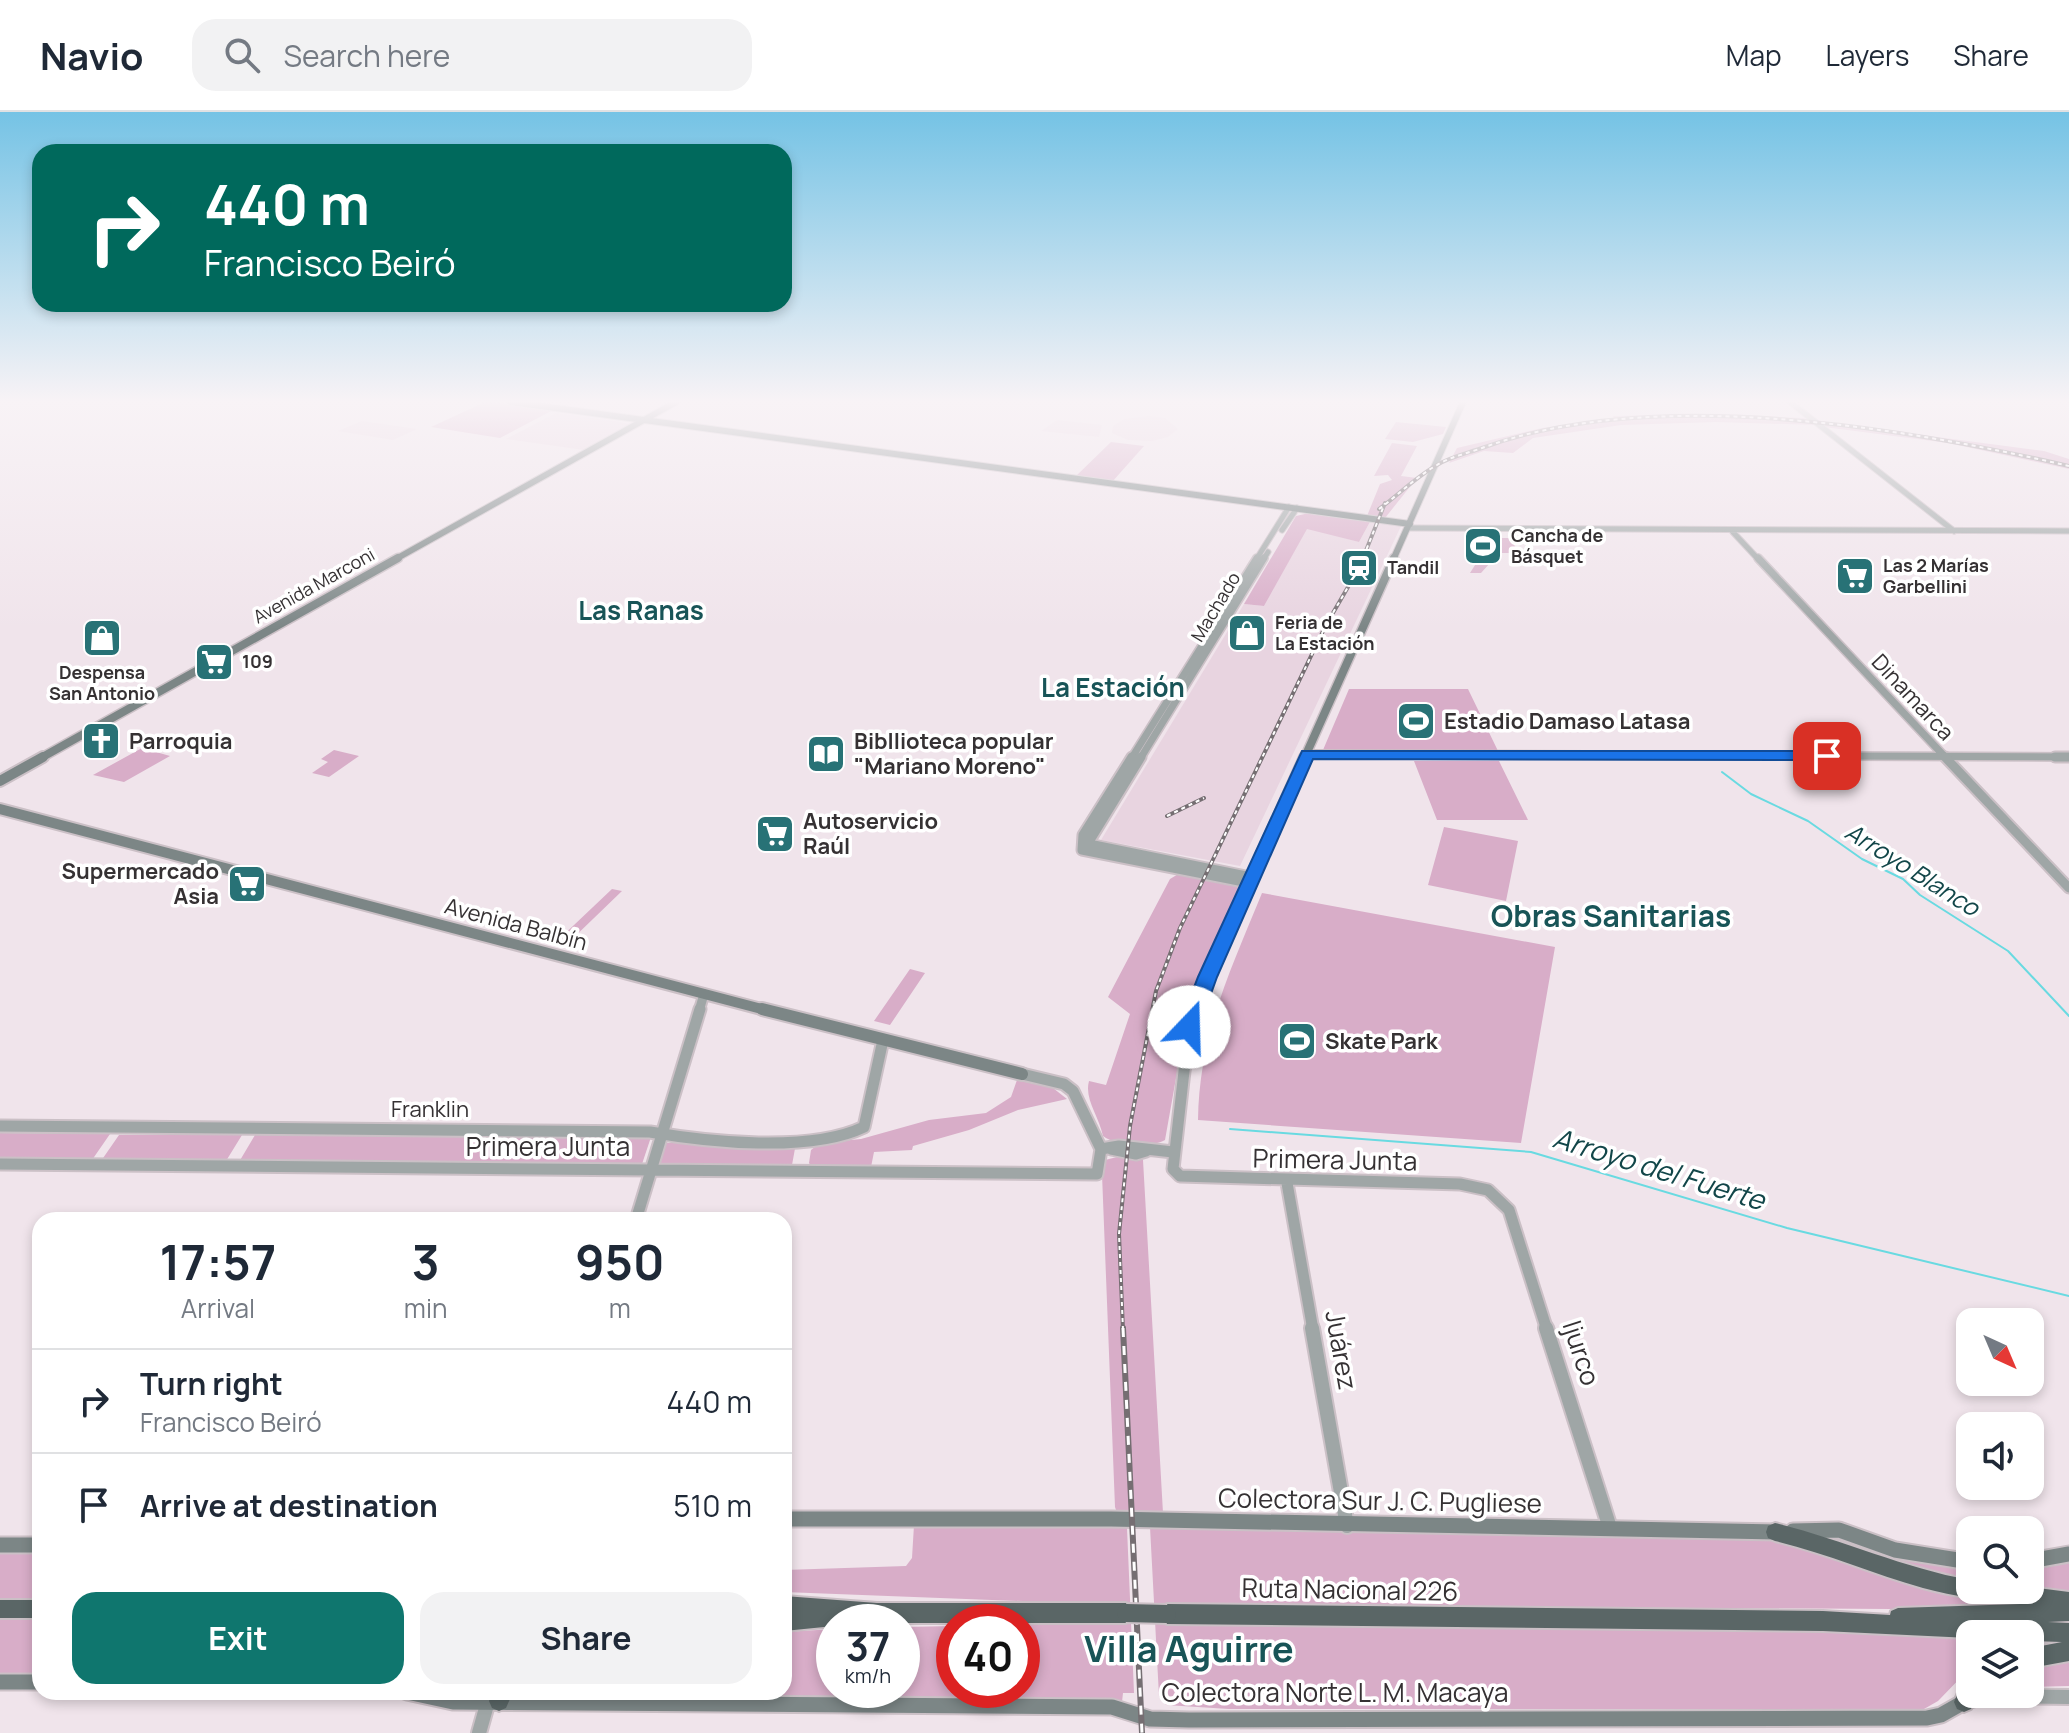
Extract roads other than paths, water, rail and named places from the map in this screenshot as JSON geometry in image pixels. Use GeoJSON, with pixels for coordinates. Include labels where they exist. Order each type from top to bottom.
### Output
{"type":"FeatureCollection","features":[{"type":"Feature","properties":{"kind":"highway"},"geometry":{"type":"LineString","coordinates":[[1775,1532],[1806,1539],[1919,1580],[1956,1587]]}},
{"type":"Feature","properties":{"kind":"highway"},"geometry":{"type":"LineString","coordinates":[[2044,1598],[2069,1601]]}},
{"type":"Feature","properties":{"kind":"highway","name":"Ruta Nacional 226"},"geometry":{"type":"LineString","coordinates":[[792,1606],[816,1608]]}},
{"type":"Feature","properties":{"kind":"highway"},"geometry":{"type":"LineString","coordinates":[[0,1609],[32,1609]]}},
{"type":"Feature","properties":{"kind":"highway","name":"Ruta Nacional 226"},"geometry":{"type":"LineString","coordinates":[[1823,1621],[2069,1612]]}},
{"type":"Feature","properties":{"kind":"highway","name":"Ruta Nacional 226"},"geometry":{"type":"LineString","coordinates":[[920,1613],[1823,1621],[2069,1633]]}},
{"type":"Feature","properties":{"kind":"highway","name":"Ruta Nacional 226"},"geometry":{"type":"LineString","coordinates":[[792,1620],[816,1618]]}},
{"type":"Feature","properties":{"kind":"highway"},"geometry":{"type":"LineString","coordinates":[[2044,1655],[2069,1651]]}},
{"type":"Feature","properties":{"kind":"main road","name":"Avenida Marconi"},"geometry":{"type":"LineString","coordinates":[[0,781],[541,478]]}},
{"type":"Feature","properties":{"kind":"main road"},"geometry":{"type":"LineString","coordinates":[[1069,478],[1409,526]]}},
{"type":"Feature","properties":{"kind":"main road"},"geometry":{"type":"LineString","coordinates":[[1250,880],[1430,478]]}},
{"type":"Feature","properties":{"kind":"main road","name":"Avenida Balbín"},"geometry":{"type":"LineString","coordinates":[[0,809],[1022,1074]]}},
{"type":"Feature","properties":{"kind":"main road","name":"Colectora Sur J. C. Pugliese"},"geometry":{"type":"LineString","coordinates":[[792,1519],[1111,1519],[1347,1526],[1775,1532],[1839,1530],[1895,1550],[1956,1560]]}},
{"type":"Feature","properties":{"kind":"main road"},"geometry":{"type":"LineString","coordinates":[[0,1545],[32,1545]]}},
{"type":"Feature","properties":{"kind":"main road"},"geometry":{"type":"LineString","coordinates":[[2044,1558],[2069,1554]]}},
{"type":"Feature","properties":{"kind":"main road"},"geometry":{"type":"LineString","coordinates":[[0,1682],[32,1682]]}},
{"type":"Feature","properties":{"kind":"main road","name":"Colectora Norte L. M. Macaya"},"geometry":{"type":"LineString","coordinates":[[682,1700],[1112,1707],[1150,1719],[1681,1726],[1927,1718],[1941,1715],[1956,1703]]}},
{"type":"Feature","properties":{"kind":"street"},"geometry":{"type":"LineString","coordinates":[[1886,478],[1954,531]]}},
{"type":"Feature","properties":{"kind":"street","name":"Machado"},"geometry":{"type":"LineString","coordinates":[[1250,880],[1083,846],[1100,825],[1293,508]]}},
{"type":"Feature","properties":{"kind":"street"},"geometry":{"type":"LineString","coordinates":[[1409,526],[2069,531]]}},
{"type":"Feature","properties":{"kind":"street","name":"Dinamarca"},"geometry":{"type":"LineString","coordinates":[[1731,530],[2069,888]]}},
{"type":"Feature","properties":{"kind":"street"},"geometry":{"type":"LineString","coordinates":[[1308,754],[2069,757]]}},
{"type":"Feature","properties":{"kind":"street"},"geometry":{"type":"LineString","coordinates":[[1022,1074],[1070,1088],[1106,1149],[1136,1154],[1147,1150],[1173,1152],[1189,1027],[1250,880]]}},
{"type":"Feature","properties":{"kind":"street"},"geometry":{"type":"LineString","coordinates":[[638,1212],[704,994]]}},
{"type":"Feature","properties":{"kind":"street","name":"Franklin"},"geometry":{"type":"LineString","coordinates":[[0,1126],[457,1129],[662,1135],[676,1139],[810,1139],[858,1132],[867,1120],[883,1040]]}},
{"type":"Feature","properties":{"kind":"street","name":"Primera Junta"},"geometry":{"type":"LineString","coordinates":[[0,1164],[1097,1174],[1106,1149]]}},
{"type":"Feature","properties":{"kind":"street","name":"Primera Junta"},"geometry":{"type":"LineString","coordinates":[[1173,1152],[1173,1169],[1189,1179],[1460,1184],[1485,1188],[1499,1195]]}},
{"type":"Feature","properties":{"kind":"street","name":"Juárez"},"geometry":{"type":"LineString","coordinates":[[1287,1183],[1347,1526]]}},
{"type":"Feature","properties":{"kind":"street","name":"Ijurco"},"geometry":{"type":"LineString","coordinates":[[1499,1195],[1514,1224],[1610,1528]]}},
{"type":"Feature","properties":{"kind":"street","name":"Colectora Norte L. M. Macaya"},"geometry":{"type":"LineString","coordinates":[[2044,1697],[2069,1697]]}},
{"type":"Feature","properties":{"kind":"street"},"geometry":{"type":"LineString","coordinates":[[479,1733],[496,1700]]}},
{"type":"Feature","properties":{"kind":"waterway","name":"Arroyo Blanco"},"geometry":{"type":"LineString","coordinates":[[1722,772],[1751,794],[1808,821],[1862,859],[1903,879],[1920,895],[2008,951],[2069,1016]]}},
{"type":"Feature","properties":{"kind":"waterway","name":"Arroyo del Fuerte"},"geometry":{"type":"LineString","coordinates":[[1230,1129],[1531,1152],[1787,1228],[2069,1296]]}},
{"type":"Feature","properties":{"kind":"railway"},"geometry":{"type":"LineString","coordinates":[[1384,505],[1419,478]]}},
{"type":"Feature","properties":{"kind":"railway"},"geometry":{"type":"LineString","coordinates":[[1123,1330],[1119,1234],[1130,1126],[1156,991],[1180,928],[1326,625],[1359,568],[1384,505]]}},
{"type":"Feature","properties":{"kind":"railway"},"geometry":{"type":"LineString","coordinates":[[1379,509],[1384,505]]}},
{"type":"Feature","properties":{"kind":"railway"},"geometry":{"type":"LineString","coordinates":[[1167,816],[1204,798]]}},
{"type":"Feature","properties":{"kind":"railway"},"geometry":{"type":"LineString","coordinates":[[1123,1328],[1142,1733]]}},
{"type":"Feature","properties":{"kind":"place","name":"Cancha de Básquet"},"geometry":{"type":"Point","coordinates":[1483,546]}},
{"type":"Feature","properties":{"kind":"place","name":"Tandil"},"geometry":{"type":"Point","coordinates":[1359,568]}},
{"type":"Feature","properties":{"kind":"place","name":"Las 2 Marías Garbellini"},"geometry":{"type":"Point","coordinates":[1855,576]}},
{"type":"Feature","properties":{"kind":"place","name":"Feria de La Estación"},"geometry":{"type":"Point","coordinates":[1247,633]}},
{"type":"Feature","properties":{"kind":"place","name":"Despensa San Antonio"},"geometry":{"type":"Point","coordinates":[102,638]}},
{"type":"Feature","properties":{"kind":"place","name":"109"},"geometry":{"type":"Point","coordinates":[214,662]}},
{"type":"Feature","properties":{"kind":"place","name":"Estadio Damaso Latasa"},"geometry":{"type":"Point","coordinates":[1416,721]}},
{"type":"Feature","properties":{"kind":"place","name":"Parroquia"},"geometry":{"type":"Point","coordinates":[101,741]}},
{"type":"Feature","properties":{"kind":"place","name":"Bibllioteca popular \"Mariano Moreno\""},"geometry":{"type":"Point","coordinates":[826,754]}},
{"type":"Feature","properties":{"kind":"place","name":"Autoservicio Raúl"},"geometry":{"type":"Point","coordinates":[775,834]}},
{"type":"Feature","properties":{"kind":"place","name":"Supermercado Asia"},"geometry":{"type":"Point","coordinates":[247,884]}},
{"type":"Feature","properties":{"kind":"place","name":"Skate Park"},"geometry":{"type":"Point","coordinates":[1297,1041]}},
{"type":"Feature","properties":{"kind":"district","name":"Las Ranas"},"geometry":{"type":"Point","coordinates":[641,611]}},
{"type":"Feature","properties":{"kind":"district","name":"La Estación"},"geometry":{"type":"Point","coordinates":[1113,688]}},
{"type":"Feature","properties":{"kind":"district","name":"Obras Sanitarias"},"geometry":{"type":"Point","coordinates":[1611,917]}},
{"type":"Feature","properties":{"kind":"district","name":"Villa Aguirre"},"geometry":{"type":"Point","coordinates":[1189,1649]}}]}
